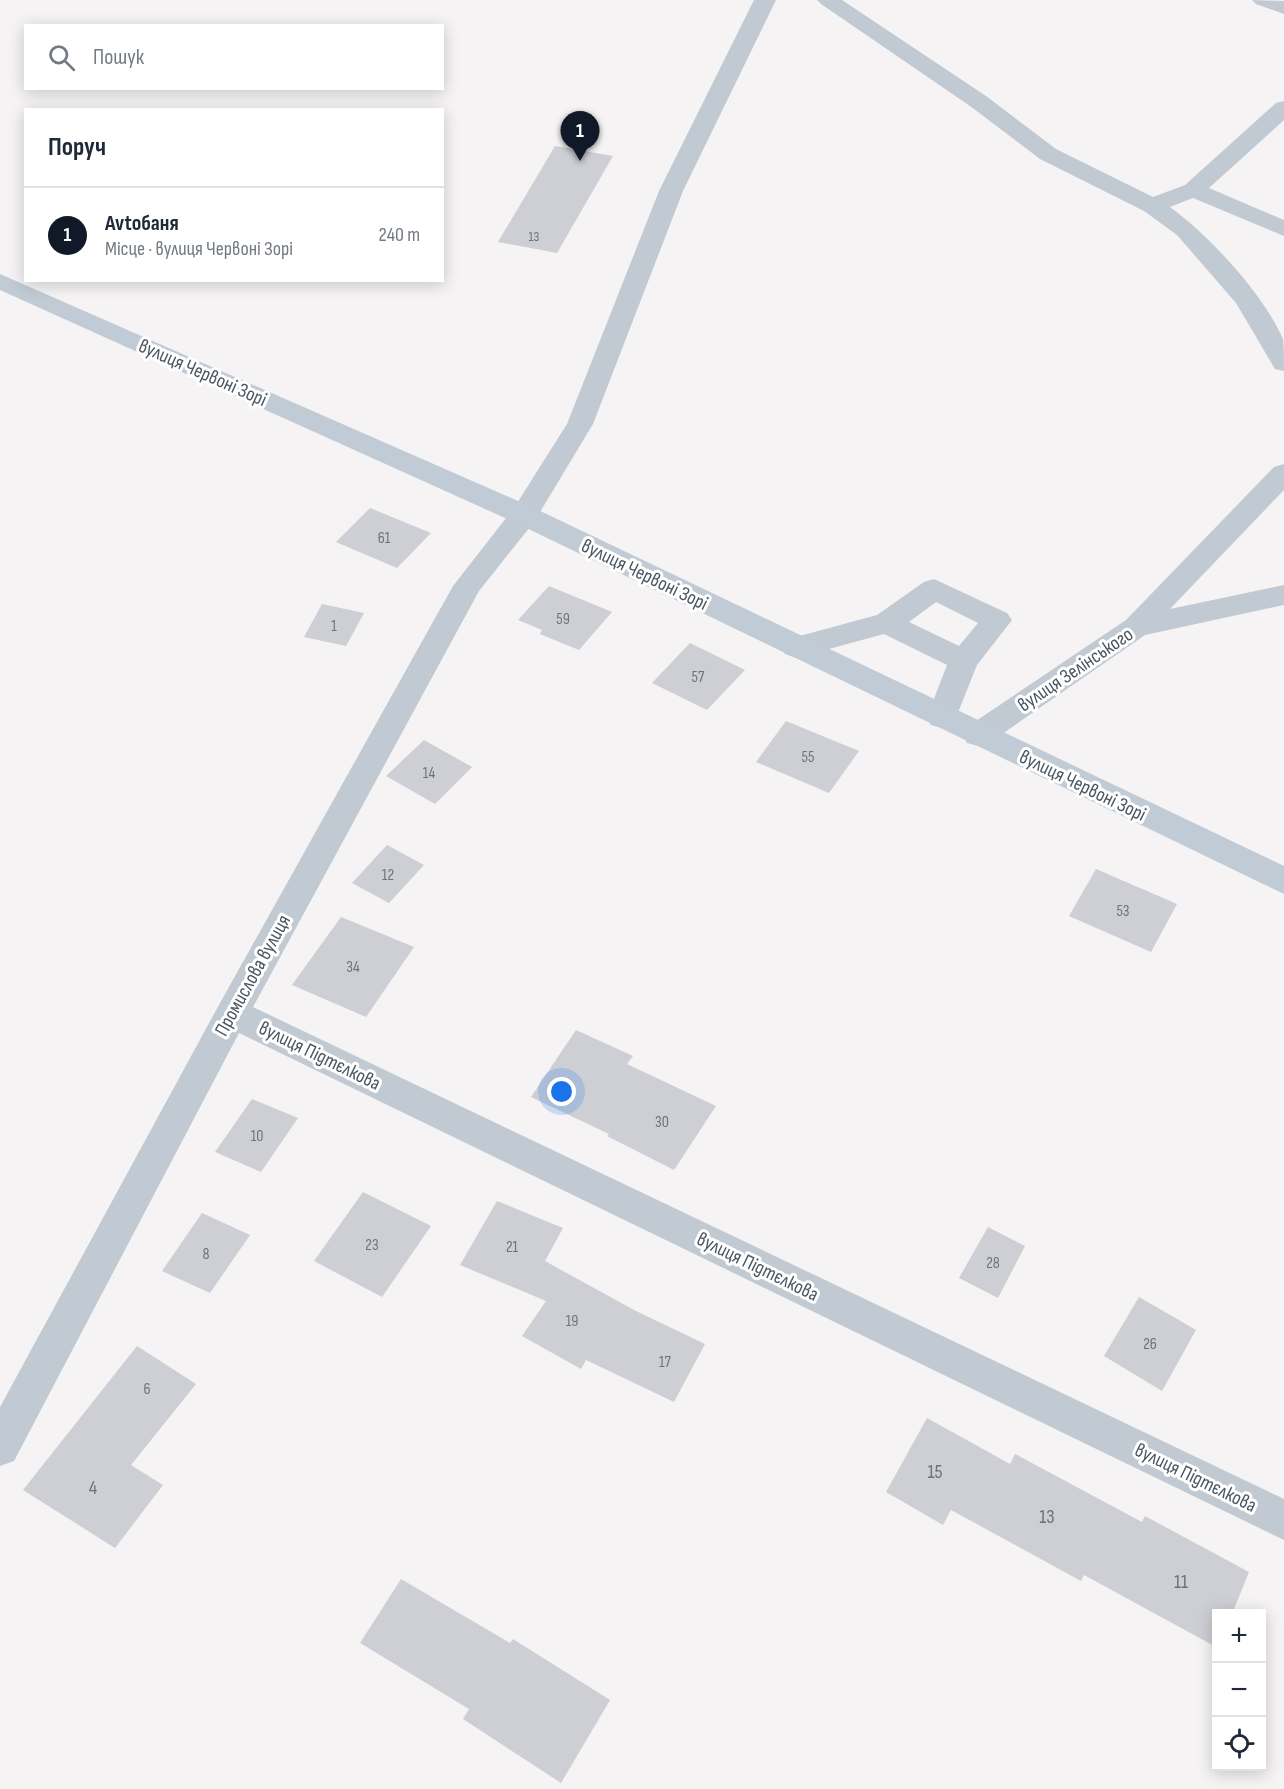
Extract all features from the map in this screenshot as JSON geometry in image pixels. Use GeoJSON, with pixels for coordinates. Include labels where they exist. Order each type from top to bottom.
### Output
{"type":"FeatureCollection","features":[{"type":"Feature","properties":{"kind":"street","name":"Промислова вулиця"},"geometry":{"type":"LineString","coordinates":[[0,1447],[232,1012],[467,586],[524,515],[580,424],[671,191],[765,0]]}},
{"type":"Feature","properties":{"kind":"street"},"geometry":{"type":"LineString","coordinates":[[828,0],[978,101],[1048,154],[1152,206],[1186,230],[1247,300],[1284,330]]}},
{"type":"Feature","properties":{"kind":"street"},"geometry":{"type":"LineString","coordinates":[[1263,0],[1284,8]]}},
{"type":"Feature","properties":{"kind":"street"},"geometry":{"type":"LineString","coordinates":[[1152,206],[1193,190],[1284,108]]}},
{"type":"Feature","properties":{"kind":"street"},"geometry":{"type":"LineString","coordinates":[[1193,190],[1284,230]]}},
{"type":"Feature","properties":{"kind":"street"},"geometry":{"type":"LineString","coordinates":[[1186,230],[1226,224],[1284,230]]}},
{"type":"Feature","properties":{"kind":"street","name":"вулиця Червоні Зорі"},"geometry":{"type":"LineString","coordinates":[[0,281],[524,515],[1284,881]]}},
{"type":"Feature","properties":{"kind":"street"},"geometry":{"type":"LineString","coordinates":[[1247,300],[1284,363]]}},
{"type":"Feature","properties":{"kind":"street"},"geometry":{"type":"LineString","coordinates":[[1136,627],[1284,473]]}},
{"type":"Feature","properties":{"kind":"street"},"geometry":{"type":"LineString","coordinates":[[796,647],[887,623],[934,589],[997,620],[964,661],[942,717]]}},
{"type":"Feature","properties":{"kind":"street","name":"вулиця Зелінського"},"geometry":{"type":"LineString","coordinates":[[978,735],[1136,627],[1284,595]]}},
{"type":"Feature","properties":{"kind":"street"},"geometry":{"type":"LineString","coordinates":[[887,623],[964,661]]}},
{"type":"Feature","properties":{"kind":"street","name":"вулиця Підтєлкова"},"geometry":{"type":"LineString","coordinates":[[232,1012],[1284,1520]]}},
{"type":"Feature","properties":{"kind":"building"},"geometry":{"type":"Polygon","coordinates":[[[555,146],[613,156],[557,253],[498,242],[555,146]]]}},
{"type":"Feature","properties":{"kind":"building"},"geometry":{"type":"Polygon","coordinates":[[[370,508],[431,533],[397,568],[336,542],[370,508]]]}},
{"type":"Feature","properties":{"kind":"building"},"geometry":{"type":"Polygon","coordinates":[[[549,586],[612,612],[579,650],[540,634],[542,630],[518,620],[549,586]]]}},
{"type":"Feature","properties":{"kind":"building"},"geometry":{"type":"Polygon","coordinates":[[[322,604],[364,613],[346,646],[304,637],[322,604]]]}},
{"type":"Feature","properties":{"kind":"building"},"geometry":{"type":"Polygon","coordinates":[[[690,643],[745,670],[707,710],[652,683],[690,643]]]}},
{"type":"Feature","properties":{"kind":"building"},"geometry":{"type":"Polygon","coordinates":[[[786,721],[859,751],[829,793],[756,762],[786,721]]]}},
{"type":"Feature","properties":{"kind":"building"},"geometry":{"type":"Polygon","coordinates":[[[424,740],[472,767],[435,804],[386,776],[424,740]]]}},
{"type":"Feature","properties":{"kind":"building"},"geometry":{"type":"Polygon","coordinates":[[[387,845],[424,865],[389,903],[352,883],[387,845]]]}},
{"type":"Feature","properties":{"kind":"building"},"geometry":{"type":"Polygon","coordinates":[[[1096,869],[1177,904],[1151,952],[1069,916],[1096,869]]]}},
{"type":"Feature","properties":{"kind":"building"},"geometry":{"type":"Polygon","coordinates":[[[341,917],[414,947],[366,1017],[292,985],[341,917]]]}},
{"type":"Feature","properties":{"kind":"building"},"geometry":{"type":"Polygon","coordinates":[[[576,1030],[633,1056],[627,1064],[716,1106],[674,1170],[607,1136],[609,1134],[531,1097],[576,1030]]]}},
{"type":"Feature","properties":{"kind":"building"},"geometry":{"type":"Polygon","coordinates":[[[252,1099],[298,1118],[261,1172],[215,1152],[252,1099]]]}},
{"type":"Feature","properties":{"kind":"building"},"geometry":{"type":"Polygon","coordinates":[[[363,1192],[431,1226],[382,1297],[314,1261],[363,1192]]]}},
{"type":"Feature","properties":{"kind":"building"},"geometry":{"type":"Polygon","coordinates":[[[497,1201],[563,1228],[545,1261],[634,1310],[705,1344],[674,1402],[586,1360],[581,1369],[522,1336],[546,1301],[460,1265],[497,1201]]]}},
{"type":"Feature","properties":{"kind":"building"},"geometry":{"type":"Polygon","coordinates":[[[202,1213],[250,1235],[210,1293],[162,1271],[202,1213]]]}},
{"type":"Feature","properties":{"kind":"building"},"geometry":{"type":"Polygon","coordinates":[[[988,1227],[1025,1246],[998,1298],[959,1278],[988,1227]]]}},
{"type":"Feature","properties":{"kind":"building"},"geometry":{"type":"Polygon","coordinates":[[[1139,1297],[1196,1330],[1162,1391],[1104,1356],[1139,1297]]]}},
{"type":"Feature","properties":{"kind":"building"},"geometry":{"type":"Polygon","coordinates":[[[137,1346],[196,1384],[131,1465],[163,1485],[115,1548],[23,1490],[137,1346]]]}},
{"type":"Feature","properties":{"kind":"building"},"geometry":{"type":"Polygon","coordinates":[[[927,1418],[1010,1464],[1015,1454],[1142,1522],[1145,1516],[1249,1572],[1234,1609],[1212,1609],[1212,1645],[1084,1575],[1081,1581],[951,1510],[943,1525],[886,1492],[927,1418]]]}},
{"type":"Feature","properties":{"kind":"building"},"geometry":{"type":"Polygon","coordinates":[[[401,1579],[510,1643],[513,1639],[610,1700],[561,1783],[463,1719],[469,1709],[360,1643],[401,1579]]]}},
{"type":"Feature","properties":{"kind":"place","name":"Avtoбаня"},"geometry":{"type":"Point","coordinates":[580,161]}}]}
